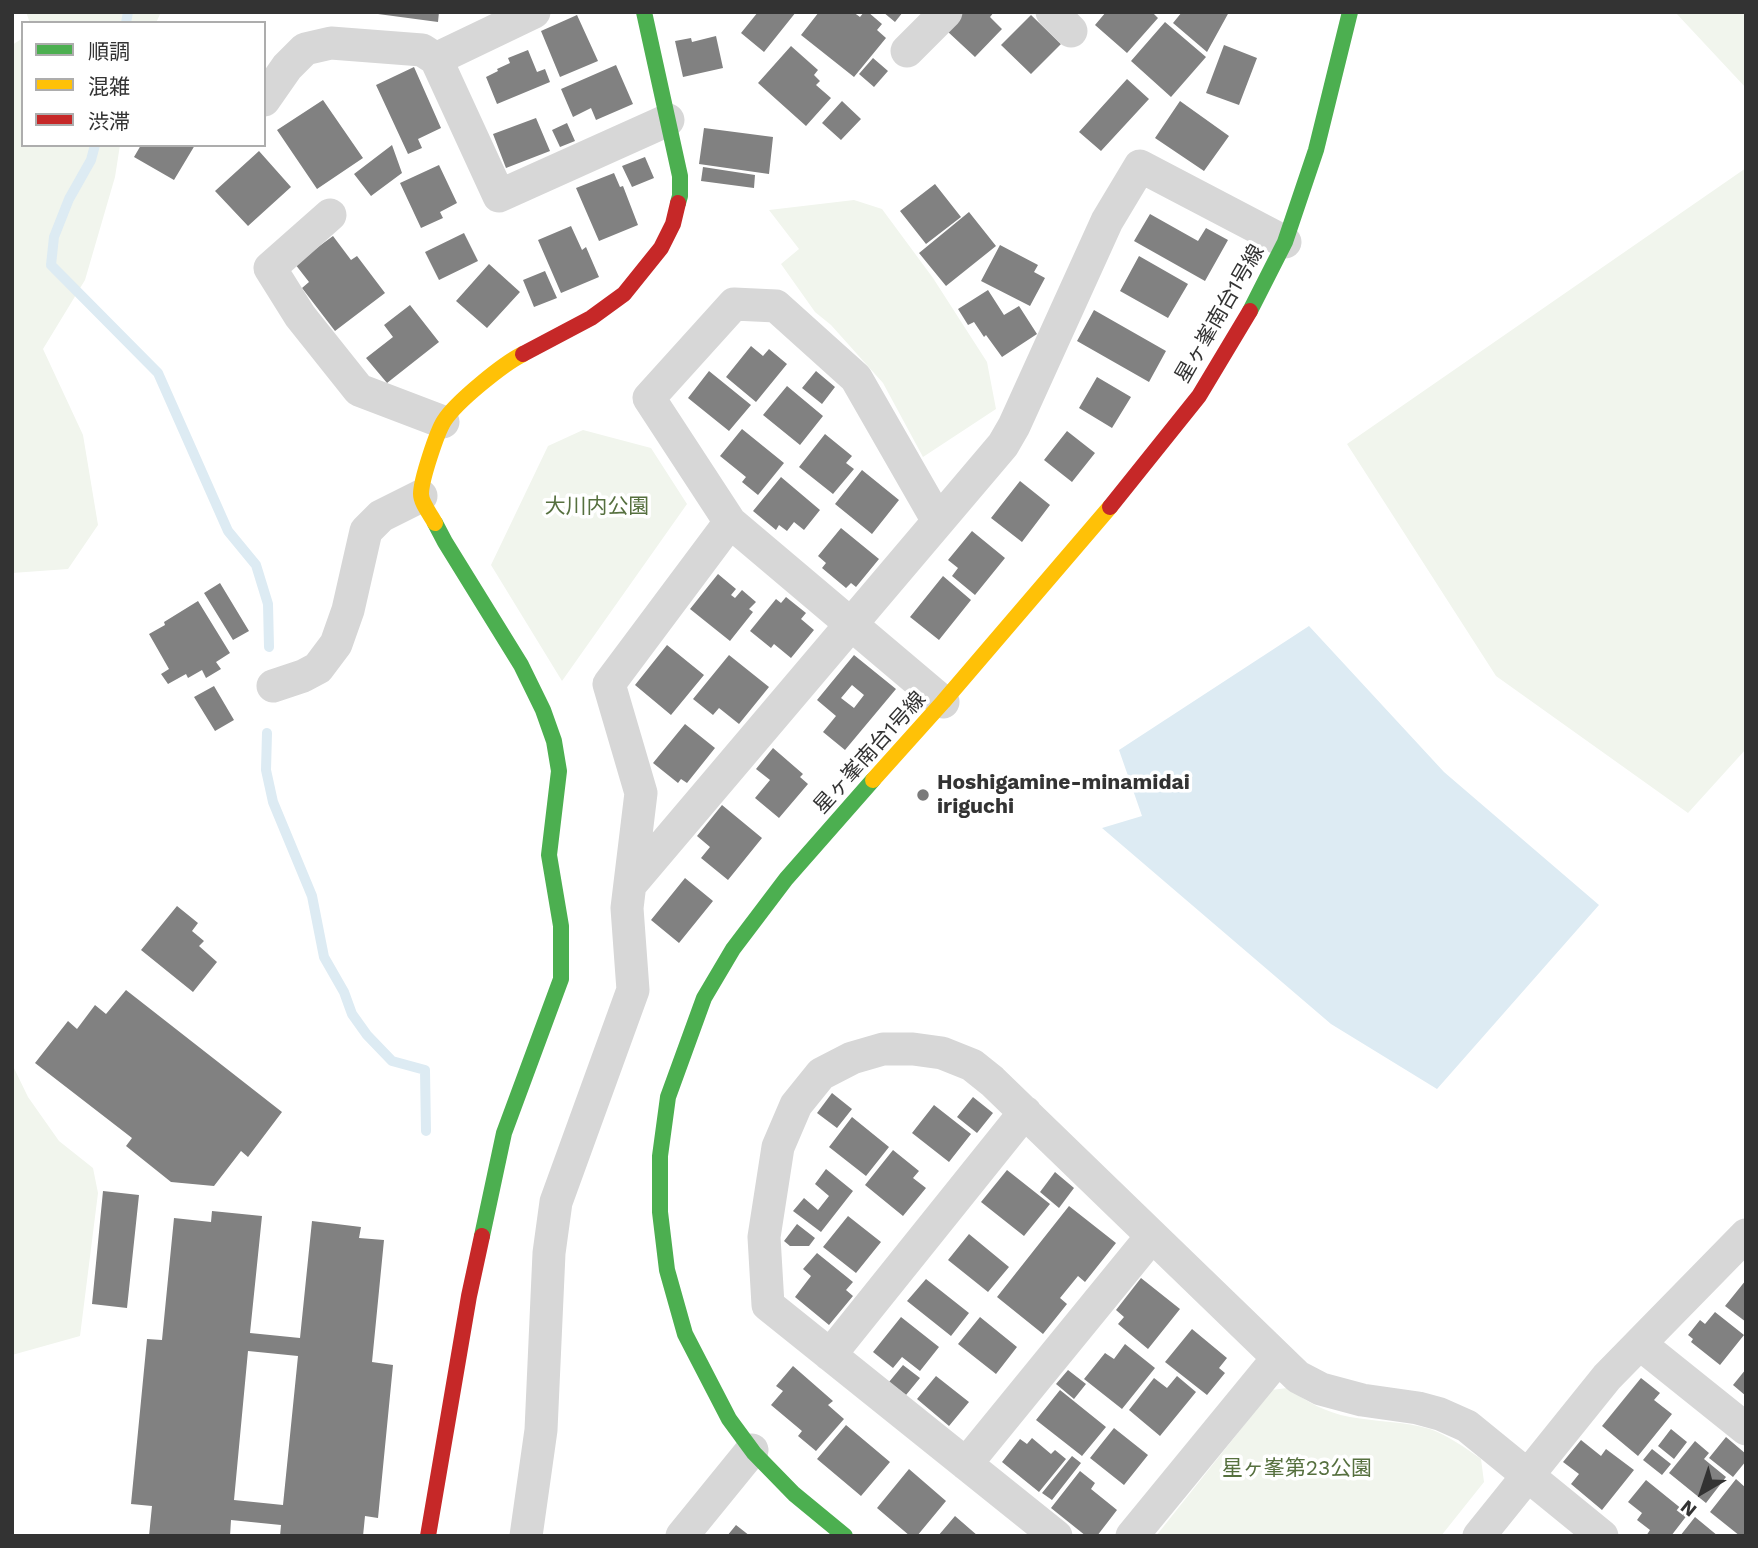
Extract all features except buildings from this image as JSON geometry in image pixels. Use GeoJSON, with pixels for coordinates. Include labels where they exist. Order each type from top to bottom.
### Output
{"type":"FeatureCollection","features":[{"type":"Feature","properties":{"kind":"street"},"geometry":{"type":"LineString","coordinates":[[436,59],[534,12]]}},
{"type":"Feature","properties":{"kind":"street"},"geometry":{"type":"LineString","coordinates":[[428,1536],[469,1296],[504,1133],[561,979],[561,926],[549,855],[559,771],[554,741],[543,710],[521,665],[445,542],[421,496],[427,466],[443,422],[456,406],[511,360],[591,318],[624,294],[661,248],[673,224],[680,196],[680,176],[644,12]]}},
{"type":"Feature","properties":{"kind":"street"},"geometry":{"type":"LineString","coordinates":[[907,51],[946,12]]}},
{"type":"Feature","properties":{"kind":"street","name":"星ヶ峯南台1号線"},"geometry":{"type":"LineString","coordinates":[[845,1536],[794,1494],[752,1450],[729,1419],[685,1334],[667,1270],[660,1212],[660,1156],[668,1097],[704,998],[733,949],[786,879],[1122,494],[1199,396],[1247,317],[1285,242],[1316,150],[1350,12]]}},
{"type":"Feature","properties":{"kind":"street"},"geometry":{"type":"LineString","coordinates":[[266,97],[287,67],[304,49],[331,43],[422,50],[436,59],[499,196],[668,120]]}},
{"type":"Feature","properties":{"kind":"street"},"geometry":{"type":"LineString","coordinates":[[629,886],[1003,445],[1107,221],[1140,166],[1285,242]]}},
{"type":"Feature","properties":{"kind":"street"},"geometry":{"type":"LineString","coordinates":[[330,215],[270,268],[300,316],[359,390],[443,422]]}},
{"type":"Feature","properties":{"kind":"street"},"geometry":{"type":"LineString","coordinates":[[938,521],[856,378],[776,306],[734,304],[649,398],[730,522],[943,702]]}},
{"type":"Feature","properties":{"kind":"street"},"geometry":{"type":"LineString","coordinates":[[273,685],[303,676],[318,668],[336,644],[348,610],[366,531],[381,516],[421,496]]}},
{"type":"Feature","properties":{"kind":"street"},"geometry":{"type":"LineString","coordinates":[[526,1536],[541,1430],[549,1253],[556,1202],[633,990],[626,908],[641,793],[609,684],[730,522]]}},
{"type":"Feature","properties":{"kind":"street"},"geometry":{"type":"LineString","coordinates":[[1055,1536],[768,1305],[764,1237],[778,1147],[796,1105],[821,1074],[852,1058],[883,1049],[913,1049],[942,1053],[972,1065],[1025,1112],[1298,1377],[1321,1389],[1362,1400],[1418,1408],[1467,1426],[1602,1536]]}},
{"type":"Feature","properties":{"kind":"street"},"geometry":{"type":"LineString","coordinates":[[830,1354],[1025,1112]]}},
{"type":"Feature","properties":{"kind":"street"},"geometry":{"type":"LineString","coordinates":[[1479,1536],[1607,1377],[1746,1235]]}},
{"type":"Feature","properties":{"kind":"street"},"geometry":{"type":"LineString","coordinates":[[966,1464],[1152,1236]]}},
{"type":"Feature","properties":{"kind":"street"},"geometry":{"type":"LineString","coordinates":[[1640,1344],[1746,1429]]}},
{"type":"Feature","properties":{"kind":"street"},"geometry":{"type":"LineString","coordinates":[[1132,1536],[1278,1358]]}},
{"type":"Feature","properties":{"kind":"street"},"geometry":{"type":"LineString","coordinates":[[682,1536],[752,1450]]}},
{"type":"Feature","properties":{"kind":"green space"},"geometry":{"type":"Polygon","coordinates":[[[26,12],[161,12],[157,21],[29,21],[26,12]]]}},
{"type":"Feature","properties":{"kind":"green space"},"geometry":{"type":"Polygon","coordinates":[[[1675,12],[1746,12],[1746,88],[1675,12]]]}},
{"type":"Feature","properties":{"kind":"green space"},"geometry":{"type":"Polygon","coordinates":[[[21,39],[21,147],[120,147],[115,177],[85,280],[43,349],[83,435],[98,525],[68,569],[12,573],[12,45],[21,39]]]}},
{"type":"Feature","properties":{"kind":"green space"},"geometry":{"type":"Polygon","coordinates":[[[1746,168],[1746,749],[1688,813],[1496,676],[1347,444],[1746,168]]]}},
{"type":"Feature","properties":{"kind":"green space"},"geometry":{"type":"Polygon","coordinates":[[[854,200],[882,209],[933,278],[987,362],[996,409],[923,457],[883,383],[831,325],[815,312],[781,264],[799,249],[769,210],[854,200]]]}},
{"type":"Feature","properties":{"kind":"green space","name":"大川内公園"},"geometry":{"type":"Polygon","coordinates":[[[583,430],[651,448],[687,504],[562,681],[491,565],[548,446],[583,430]]]}},
{"type":"Feature","properties":{"kind":"green space"},"geometry":{"type":"Polygon","coordinates":[[[12,1064],[28,1097],[59,1141],[93,1168],[98,1193],[80,1336],[12,1355],[12,1064]]]}},
{"type":"Feature","properties":{"kind":"green space","name":"星ヶ峯第23公園"},"geometry":{"type":"Polygon","coordinates":[[[1287,1388],[1317,1406],[1341,1415],[1420,1426],[1444,1435],[1481,1459],[1484,1482],[1441,1536],[1156,1536],[1272,1390],[1287,1388]]]}},
{"type":"Feature","properties":{"kind":"shaded area"},"geometry":{"type":"Polygon","coordinates":[[[1309,626],[1444,772],[1599,905],[1437,1089],[1331,1024],[1102,828],[1142,816],[1119,750],[1309,626]]]}},
{"type":"Feature","properties":{"kind":"waterway"},"geometry":{"type":"LineString","coordinates":[[126,21],[128,12]]}},
{"type":"Feature","properties":{"kind":"waterway"},"geometry":{"type":"LineString","coordinates":[[94,147],[91,160],[69,199],[54,237],[51,265],[158,373],[228,531],[256,565],[268,604],[269,647]]}},
{"type":"Feature","properties":{"kind":"waterway"},"geometry":{"type":"LineString","coordinates":[[267,733],[266,770],[273,802],[312,896],[324,957],[344,992],[352,1014],[367,1035],[392,1061],[425,1070],[426,1131]]}},
{"type":"Feature","properties":{"kind":"traffic: fast"},"geometry":{"type":"LineString","coordinates":[[644,12],[680,176],[678,203]]}},
{"type":"Feature","properties":{"kind":"traffic: fast"},"geometry":{"type":"LineString","coordinates":[[1250,311],[1285,242],[1316,150],[1350,12]]}},
{"type":"Feature","properties":{"kind":"traffic: fast"},"geometry":{"type":"LineString","coordinates":[[435,523],[521,665],[543,710],[554,741],[559,771],[549,855],[561,926],[561,979],[504,1133],[482,1236]]}},
{"type":"Feature","properties":{"kind":"traffic: fast"},"geometry":{"type":"LineString","coordinates":[[845,1536],[794,1494],[754,1453],[729,1419],[685,1334],[667,1270],[660,1212],[660,1156],[668,1097],[704,998],[733,949],[786,879],[873,780]]}},
{"type":"Feature","properties":{"kind":"traffic: slow"},"geometry":{"type":"LineString","coordinates":[[435,523],[421,494],[426,468],[444,421],[480,384],[523,354]]}},
{"type":"Feature","properties":{"kind":"traffic: slow"},"geometry":{"type":"LineString","coordinates":[[873,780],[1110,507]]}},
{"type":"Feature","properties":{"kind":"traffic: jam"},"geometry":{"type":"LineString","coordinates":[[523,354],[591,318],[624,294],[661,248],[673,224],[678,203]]}},
{"type":"Feature","properties":{"kind":"traffic: jam"},"geometry":{"type":"LineString","coordinates":[[1110,507],[1199,396],[1250,311]]}},
{"type":"Feature","properties":{"kind":"traffic: jam"},"geometry":{"type":"LineString","coordinates":[[428,1536],[469,1296],[482,1236]]}},
{"type":"Feature","properties":{"kind":"place","name":"Hoshigamine-minamidai iriguchi"},"geometry":{"type":"Point","coordinates":[923,795]}}]}
